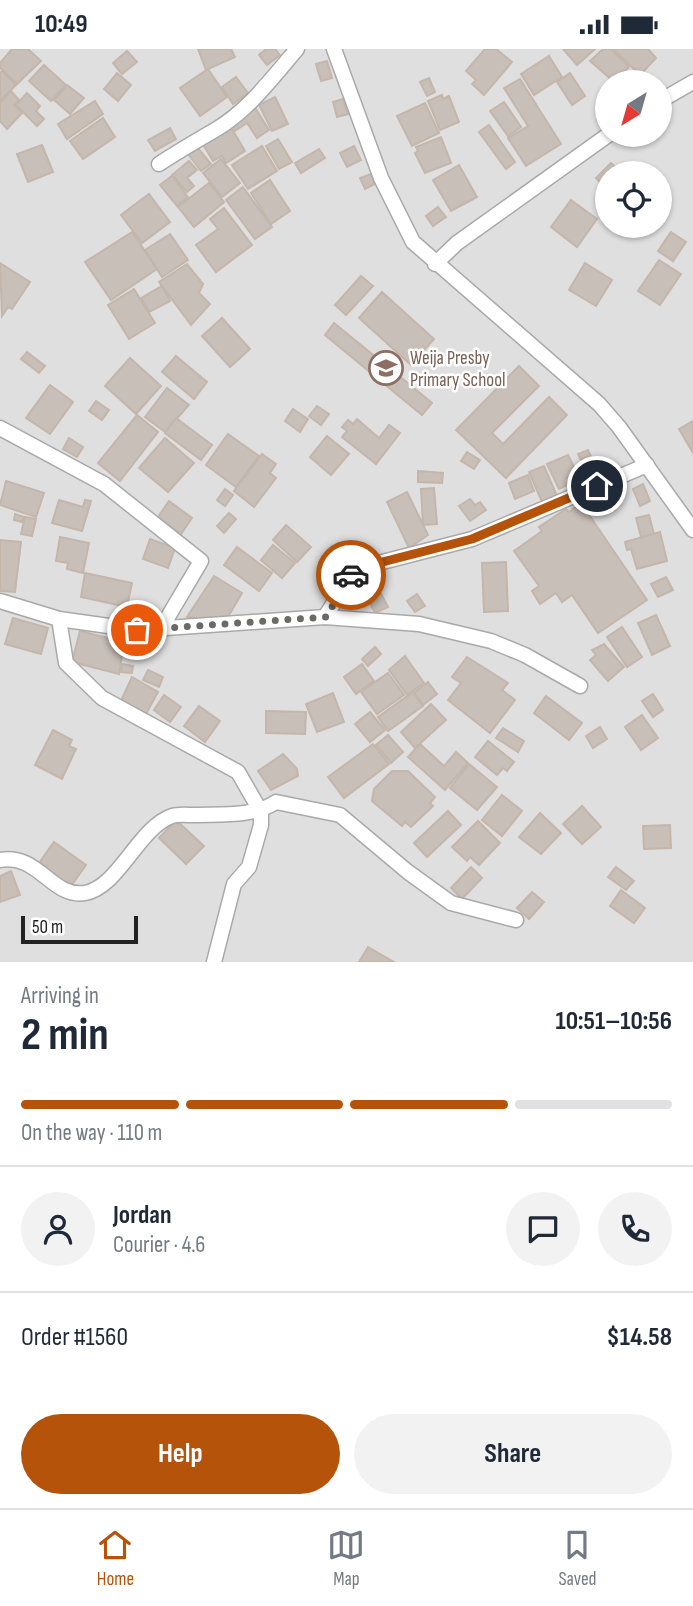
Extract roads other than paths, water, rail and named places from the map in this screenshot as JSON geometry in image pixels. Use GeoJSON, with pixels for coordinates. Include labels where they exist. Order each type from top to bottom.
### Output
{"type":"FeatureCollection","features":[{"type":"Feature","properties":{"kind":"street"},"geometry":{"type":"LineString","coordinates":[[159,164],[197,138],[216,130],[270,83],[297,49]]}},
{"type":"Feature","properties":{"kind":"street"},"geometry":{"type":"LineString","coordinates":[[334,49],[381,178],[413,242],[435,264],[599,404],[693,530]]}},
{"type":"Feature","properties":{"kind":"street"},"geometry":{"type":"LineString","coordinates":[[672,94],[693,82]]}},
{"type":"Feature","properties":{"kind":"street"},"geometry":{"type":"LineString","coordinates":[[435,264],[457,243],[595,144]]}},
{"type":"Feature","properties":{"kind":"street"},"geometry":{"type":"LineString","coordinates":[[0,428],[104,484],[201,561],[162,627]]}},
{"type":"Feature","properties":{"kind":"street"},"geometry":{"type":"LineString","coordinates":[[326,617],[355,569],[472,539],[647,465]]}},
{"type":"Feature","properties":{"kind":"street"},"geometry":{"type":"LineString","coordinates":[[0,601],[59,619],[137,630],[326,617],[419,624],[491,641],[525,655],[580,687]]}},
{"type":"Feature","properties":{"kind":"street"},"geometry":{"type":"LineString","coordinates":[[59,619],[66,663],[102,698],[238,772],[261,812],[261,825],[249,867],[234,884],[214,962]]}},
{"type":"Feature","properties":{"kind":"street"},"geometry":{"type":"LineString","coordinates":[[0,860],[14,857],[29,864],[68,893],[85,893],[99,888],[152,830],[172,816],[261,812],[276,802],[340,815],[451,904],[516,920]]}},
{"type":"Feature","properties":{"kind":"place","name":"Weija Presby Primary School"},"geometry":{"type":"Point","coordinates":[386,368]}}]}
